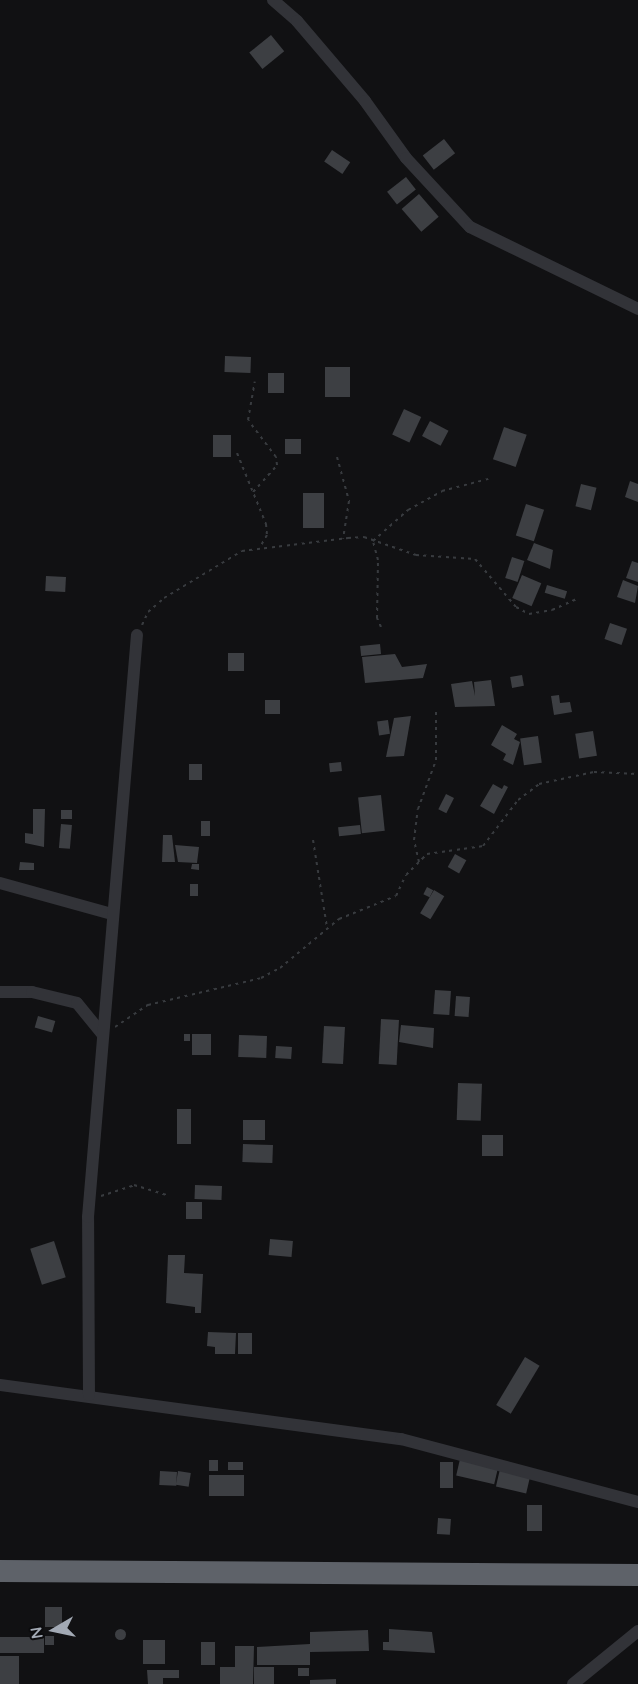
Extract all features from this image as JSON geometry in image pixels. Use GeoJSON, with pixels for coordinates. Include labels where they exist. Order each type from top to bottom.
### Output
{"type":"FeatureCollection","features":[{"type":"Feature","properties":{"kind":"highway"},"geometry":{"type":"LineString","coordinates":[[0,1570],[638,1575]]}},
{"type":"Feature","properties":{"kind":"street"},"geometry":{"type":"LineString","coordinates":[[273,0],[297,21],[365,101],[406,158],[470,227],[638,309]]}},
{"type":"Feature","properties":{"kind":"street"},"geometry":{"type":"LineString","coordinates":[[89,1395],[89,1204],[137,635]]}},
{"type":"Feature","properties":{"kind":"street"},"geometry":{"type":"LineString","coordinates":[[0,883],[112,914]]}},
{"type":"Feature","properties":{"kind":"street"},"geometry":{"type":"LineString","coordinates":[[0,992],[32,992],[77,1003],[103,1035]]}},
{"type":"Feature","properties":{"kind":"street"},"geometry":{"type":"LineString","coordinates":[[0,1385],[89,1395],[401,1439],[638,1502]]}},
{"type":"Feature","properties":{"kind":"street"},"geometry":{"type":"LineString","coordinates":[[573,1684],[638,1631]]}},
{"type":"Feature","properties":{"kind":"path"},"geometry":{"type":"LineString","coordinates":[[253,492],[277,465],[276,457],[248,420],[255,382]]}},
{"type":"Feature","properties":{"kind":"path"},"geometry":{"type":"LineString","coordinates":[[237,453],[266,524],[267,535],[260,547]]}},
{"type":"Feature","properties":{"kind":"path"},"geometry":{"type":"LineString","coordinates":[[337,457],[348,501],[343,539]]}},
{"type":"Feature","properties":{"kind":"path"},"geometry":{"type":"LineString","coordinates":[[373,541],[408,510],[442,491],[488,479]]}},
{"type":"Feature","properties":{"kind":"path"},"geometry":{"type":"LineString","coordinates":[[137,635],[148,612],[164,598],[242,551],[260,547],[343,539],[373,541],[416,555],[475,559],[516,607],[529,614],[552,610],[577,599]]}},
{"type":"Feature","properties":{"kind":"path"},"geometry":{"type":"LineString","coordinates":[[373,541],[378,560],[377,618],[381,627]]}},
{"type":"Feature","properties":{"kind":"path"},"geometry":{"type":"LineString","coordinates":[[419,862],[414,840],[418,809],[436,760],[436,709]]}},
{"type":"Feature","properties":{"kind":"path"},"geometry":{"type":"LineString","coordinates":[[103,1035],[148,1005],[261,978],[280,968],[339,919],[396,896],[406,875],[428,854],[483,846],[518,800],[538,784],[594,772],[638,774]]}},
{"type":"Feature","properties":{"kind":"path"},"geometry":{"type":"LineString","coordinates":[[313,840],[327,927]]}},
{"type":"Feature","properties":{"kind":"path"},"geometry":{"type":"LineString","coordinates":[[89,1204],[119,1188],[134,1185],[167,1195]]}},
{"type":"Feature","properties":{"kind":"building"},"geometry":{"type":"Polygon","coordinates":[[[271,35],[284,51],[262,69],[249,53],[271,35]]]}},
{"type":"Feature","properties":{"kind":"building"},"geometry":{"type":"Polygon","coordinates":[[[444,139],[455,153],[434,170],[423,156],[444,139]]]}},
{"type":"Feature","properties":{"kind":"building"},"geometry":{"type":"Polygon","coordinates":[[[332,150],[350,162],[342,174],[324,162],[332,150]]]}},
{"type":"Feature","properties":{"kind":"building"},"geometry":{"type":"Polygon","coordinates":[[[406,177],[416,190],[397,204],[387,192],[406,177]]]}},
{"type":"Feature","properties":{"kind":"building"},"geometry":{"type":"Polygon","coordinates":[[[419,194],[439,217],[421,232],[402,209],[419,194]]]}},
{"type":"Feature","properties":{"kind":"building"},"geometry":{"type":"Polygon","coordinates":[[[225,356],[251,357],[250,373],[224,372],[225,356]]]}},
{"type":"Feature","properties":{"kind":"building"},"geometry":{"type":"Polygon","coordinates":[[[325,367],[350,367],[350,397],[325,397],[325,367]]]}},
{"type":"Feature","properties":{"kind":"building"},"geometry":{"type":"Polygon","coordinates":[[[268,373],[284,373],[284,393],[268,393],[268,373]]]}},
{"type":"Feature","properties":{"kind":"building"},"geometry":{"type":"Polygon","coordinates":[[[404,409],[421,417],[409,442],[392,434],[404,409]]]}},
{"type":"Feature","properties":{"kind":"building"},"geometry":{"type":"Polygon","coordinates":[[[430,421],[449,431],[441,446],[422,436],[430,421]]]}},
{"type":"Feature","properties":{"kind":"building"},"geometry":{"type":"Polygon","coordinates":[[[504,427],[527,435],[516,467],[493,459],[504,427]]]}},
{"type":"Feature","properties":{"kind":"building"},"geometry":{"type":"Polygon","coordinates":[[[213,435],[231,435],[231,457],[213,457],[213,435]]]}},
{"type":"Feature","properties":{"kind":"building"},"geometry":{"type":"Polygon","coordinates":[[[285,439],[301,439],[301,454],[285,454],[285,439]]]}},
{"type":"Feature","properties":{"kind":"building"},"geometry":{"type":"Polygon","coordinates":[[[630,481],[638,484],[638,502],[625,497],[630,481]]]}},
{"type":"Feature","properties":{"kind":"building"},"geometry":{"type":"Polygon","coordinates":[[[581,484],[597,488],[591,510],[575,506],[581,484]]]}},
{"type":"Feature","properties":{"kind":"building"},"geometry":{"type":"Polygon","coordinates":[[[303,493],[324,493],[324,528],[303,528],[303,493]]]}},
{"type":"Feature","properties":{"kind":"building"},"geometry":{"type":"Polygon","coordinates":[[[526,504],[544,510],[534,541],[516,535],[526,504]]]}},
{"type":"Feature","properties":{"kind":"building"},"geometry":{"type":"Polygon","coordinates":[[[534,543],[553,550],[550,569],[527,560],[534,543]]]}},
{"type":"Feature","properties":{"kind":"building"},"geometry":{"type":"Polygon","coordinates":[[[512,557],[524,561],[518,582],[505,578],[512,557]]]}},
{"type":"Feature","properties":{"kind":"building"},"geometry":{"type":"Polygon","coordinates":[[[632,561],[638,563],[638,582],[626,578],[632,561]]]}},
{"type":"Feature","properties":{"kind":"building"},"geometry":{"type":"Polygon","coordinates":[[[522,575],[541,583],[532,606],[512,598],[522,575]]]}},
{"type":"Feature","properties":{"kind":"building"},"geometry":{"type":"Polygon","coordinates":[[[46,576],[66,577],[65,592],[45,591],[46,576]]]}},
{"type":"Feature","properties":{"kind":"building"},"geometry":{"type":"Polygon","coordinates":[[[623,580],[638,586],[635,603],[617,597],[623,580]]]}},
{"type":"Feature","properties":{"kind":"building"},"geometry":{"type":"Polygon","coordinates":[[[547,585],[567,591],[565,599],[545,593],[547,585]]]}},
{"type":"Feature","properties":{"kind":"building"},"geometry":{"type":"Polygon","coordinates":[[[610,623],[627,629],[621,645],[604,639],[610,623]]]}},
{"type":"Feature","properties":{"kind":"building"},"geometry":{"type":"Polygon","coordinates":[[[380,644],[381,654],[361,656],[360,646],[380,644]]]}},
{"type":"Feature","properties":{"kind":"building"},"geometry":{"type":"Polygon","coordinates":[[[228,653],[244,653],[244,671],[228,671],[228,653]]]}},
{"type":"Feature","properties":{"kind":"building"},"geometry":{"type":"Polygon","coordinates":[[[395,654],[402,667],[427,664],[423,678],[365,683],[362,657],[395,654]]]}},
{"type":"Feature","properties":{"kind":"building"},"geometry":{"type":"Polygon","coordinates":[[[522,675],[524,686],[512,688],[510,677],[522,675]]]}},
{"type":"Feature","properties":{"kind":"building"},"geometry":{"type":"Polygon","coordinates":[[[491,680],[495,706],[455,707],[451,684],[472,681],[475,696],[474,682],[491,680]]]}},
{"type":"Feature","properties":{"kind":"building"},"geometry":{"type":"Polygon","coordinates":[[[559,695],[560,703],[570,702],[572,712],[554,715],[551,696],[559,695]]]}},
{"type":"Feature","properties":{"kind":"building"},"geometry":{"type":"Polygon","coordinates":[[[265,700],[280,700],[280,714],[265,714],[265,700]]]}},
{"type":"Feature","properties":{"kind":"building"},"geometry":{"type":"Polygon","coordinates":[[[411,716],[404,756],[386,757],[394,718],[411,716]]]}},
{"type":"Feature","properties":{"kind":"building"},"geometry":{"type":"Polygon","coordinates":[[[388,720],[390,734],[379,735],[377,722],[388,720]]]}},
{"type":"Feature","properties":{"kind":"building"},"geometry":{"type":"Polygon","coordinates":[[[502,725],[517,734],[514,739],[520,742],[513,765],[503,760],[506,754],[491,745],[502,725]]]}},
{"type":"Feature","properties":{"kind":"building"},"geometry":{"type":"Polygon","coordinates":[[[593,731],[597,756],[579,759],[575,734],[593,731]]]}},
{"type":"Feature","properties":{"kind":"building"},"geometry":{"type":"Polygon","coordinates":[[[538,736],[542,763],[524,765],[520,739],[538,736]]]}},
{"type":"Feature","properties":{"kind":"building"},"geometry":{"type":"Polygon","coordinates":[[[341,762],[342,771],[330,772],[329,763],[341,762]]]}},
{"type":"Feature","properties":{"kind":"building"},"geometry":{"type":"Polygon","coordinates":[[[189,764],[202,764],[202,780],[189,780],[189,764]]]}},
{"type":"Feature","properties":{"kind":"building"},"geometry":{"type":"Polygon","coordinates":[[[493,784],[502,789],[504,785],[508,787],[494,814],[480,806],[493,784]]]}},
{"type":"Feature","properties":{"kind":"building"},"geometry":{"type":"Polygon","coordinates":[[[446,794],[454,798],[446,813],[438,809],[446,794]]]}},
{"type":"Feature","properties":{"kind":"building"},"geometry":{"type":"Polygon","coordinates":[[[381,795],[385,831],[362,833],[358,797],[381,795]]]}},
{"type":"Feature","properties":{"kind":"building"},"geometry":{"type":"Polygon","coordinates":[[[33,809],[45,809],[44,847],[25,843],[25,833],[33,834],[33,809]]]}},
{"type":"Feature","properties":{"kind":"building"},"geometry":{"type":"Polygon","coordinates":[[[61,810],[72,810],[72,819],[61,819],[61,810]]]}},
{"type":"Feature","properties":{"kind":"building"},"geometry":{"type":"Polygon","coordinates":[[[201,821],[210,821],[210,836],[201,836],[201,821]]]}},
{"type":"Feature","properties":{"kind":"building"},"geometry":{"type":"Polygon","coordinates":[[[61,824],[72,825],[70,849],[59,848],[61,824]]]}},
{"type":"Feature","properties":{"kind":"building"},"geometry":{"type":"Polygon","coordinates":[[[360,825],[361,834],[339,836],[338,827],[360,825]]]}},
{"type":"Feature","properties":{"kind":"building"},"geometry":{"type":"Polygon","coordinates":[[[163,835],[172,835],[175,862],[162,862],[163,835]]]}},
{"type":"Feature","properties":{"kind":"building"},"geometry":{"type":"Polygon","coordinates":[[[175,845],[199,847],[197,863],[178,862],[175,845]]]}},
{"type":"Feature","properties":{"kind":"building"},"geometry":{"type":"Polygon","coordinates":[[[455,854],[466,860],[459,873],[448,867],[455,854]]]}},
{"type":"Feature","properties":{"kind":"building"},"geometry":{"type":"Polygon","coordinates":[[[20,862],[34,863],[34,870],[19,870],[20,862]]]}},
{"type":"Feature","properties":{"kind":"building"},"geometry":{"type":"Polygon","coordinates":[[[192,864],[199,864],[199,870],[191,869],[192,864]]]}},
{"type":"Feature","properties":{"kind":"building"},"geometry":{"type":"Polygon","coordinates":[[[190,884],[198,884],[198,896],[190,896],[190,884]]]}},
{"type":"Feature","properties":{"kind":"building"},"geometry":{"type":"Polygon","coordinates":[[[427,887],[433,890],[430,897],[423,894],[427,887]]]}},
{"type":"Feature","properties":{"kind":"building"},"geometry":{"type":"Polygon","coordinates":[[[434,890],[444,896],[430,919],[420,913],[434,890]]]}},
{"type":"Feature","properties":{"kind":"building"},"geometry":{"type":"Polygon","coordinates":[[[435,990],[451,991],[449,1015],[433,1014],[435,990]]]}},
{"type":"Feature","properties":{"kind":"building"},"geometry":{"type":"Polygon","coordinates":[[[456,996],[470,997],[469,1017],[455,1016],[456,996]]]}},
{"type":"Feature","properties":{"kind":"building"},"geometry":{"type":"Polygon","coordinates":[[[38,1016],[55,1021],[52,1032],[35,1028],[38,1016]]]}},
{"type":"Feature","properties":{"kind":"building"},"geometry":{"type":"Polygon","coordinates":[[[381,1019],[399,1020],[397,1065],[379,1064],[381,1019]]]}},
{"type":"Feature","properties":{"kind":"building"},"geometry":{"type":"Polygon","coordinates":[[[401,1025],[434,1028],[433,1048],[399,1042],[401,1025]]]}},
{"type":"Feature","properties":{"kind":"building"},"geometry":{"type":"Polygon","coordinates":[[[324,1026],[345,1027],[343,1064],[322,1063],[324,1026]]]}},
{"type":"Feature","properties":{"kind":"building"},"geometry":{"type":"Polygon","coordinates":[[[184,1034],[190,1034],[190,1041],[184,1041],[184,1034]]]}},
{"type":"Feature","properties":{"kind":"building"},"geometry":{"type":"Polygon","coordinates":[[[192,1034],[211,1034],[211,1055],[192,1055],[192,1034]]]}},
{"type":"Feature","properties":{"kind":"building"},"geometry":{"type":"Polygon","coordinates":[[[239,1035],[267,1036],[266,1058],[238,1057],[239,1035]]]}},
{"type":"Feature","properties":{"kind":"building"},"geometry":{"type":"Polygon","coordinates":[[[276,1046],[292,1047],[291,1059],[275,1058],[276,1046]]]}},
{"type":"Feature","properties":{"kind":"building"},"geometry":{"type":"Polygon","coordinates":[[[458,1083],[482,1084],[481,1121],[457,1120],[458,1083]]]}},
{"type":"Feature","properties":{"kind":"building"},"geometry":{"type":"Polygon","coordinates":[[[177,1109],[191,1109],[191,1144],[177,1144],[177,1109]]]}},
{"type":"Feature","properties":{"kind":"building"},"geometry":{"type":"Polygon","coordinates":[[[243,1120],[265,1120],[265,1140],[243,1140],[243,1120]]]}},
{"type":"Feature","properties":{"kind":"building"},"geometry":{"type":"Polygon","coordinates":[[[482,1135],[503,1135],[503,1156],[482,1156],[482,1135]]]}},
{"type":"Feature","properties":{"kind":"building"},"geometry":{"type":"Polygon","coordinates":[[[243,1144],[273,1145],[272,1163],[242,1162],[243,1144]]]}},
{"type":"Feature","properties":{"kind":"building"},"geometry":{"type":"Polygon","coordinates":[[[195,1185],[222,1186],[221,1200],[195,1199],[195,1185]]]}},
{"type":"Feature","properties":{"kind":"building"},"geometry":{"type":"Polygon","coordinates":[[[186,1202],[202,1202],[202,1219],[186,1219],[186,1202]]]}},
{"type":"Feature","properties":{"kind":"building"},"geometry":{"type":"Polygon","coordinates":[[[270,1239],[293,1241],[292,1257],[269,1255],[270,1239]]]}},
{"type":"Feature","properties":{"kind":"building"},"geometry":{"type":"Polygon","coordinates":[[[54,1241],[66,1277],[42,1285],[30,1249],[54,1241]]]}},
{"type":"Feature","properties":{"kind":"building"},"geometry":{"type":"Polygon","coordinates":[[[168,1255],[185,1255],[184,1273],[203,1274],[201,1313],[195,1313],[195,1307],[166,1303],[168,1255]]]}},
{"type":"Feature","properties":{"kind":"building"},"geometry":{"type":"Polygon","coordinates":[[[208,1332],[236,1333],[235,1354],[215,1354],[215,1347],[207,1346],[208,1332]]]}},
{"type":"Feature","properties":{"kind":"building"},"geometry":{"type":"Polygon","coordinates":[[[238,1333],[252,1333],[252,1354],[238,1354],[238,1333]]]}},
{"type":"Feature","properties":{"kind":"building"},"geometry":{"type":"Polygon","coordinates":[[[525,1357],[540,1366],[511,1414],[496,1405],[525,1357]]]}},
{"type":"Feature","properties":{"kind":"building"},"geometry":{"type":"Polygon","coordinates":[[[460,1459],[498,1468],[494,1484],[456,1476],[460,1459]]]}},
{"type":"Feature","properties":{"kind":"building"},"geometry":{"type":"Polygon","coordinates":[[[209,1460],[218,1460],[218,1471],[209,1471],[209,1460]]]}},
{"type":"Feature","properties":{"kind":"building"},"geometry":{"type":"Polygon","coordinates":[[[228,1462],[243,1462],[243,1470],[228,1470],[228,1462]]]}},
{"type":"Feature","properties":{"kind":"building"},"geometry":{"type":"Polygon","coordinates":[[[440,1462],[453,1462],[453,1488],[440,1488],[440,1462]]]}},
{"type":"Feature","properties":{"kind":"building"},"geometry":{"type":"Polygon","coordinates":[[[500,1469],[530,1476],[526,1494],[496,1487],[500,1469]]]}},
{"type":"Feature","properties":{"kind":"building"},"geometry":{"type":"Polygon","coordinates":[[[160,1471],[177,1472],[176,1486],[159,1485],[160,1471]]]}},
{"type":"Feature","properties":{"kind":"building"},"geometry":{"type":"Polygon","coordinates":[[[178,1471],[191,1473],[189,1487],[176,1485],[178,1471]]]}},
{"type":"Feature","properties":{"kind":"building"},"geometry":{"type":"Polygon","coordinates":[[[209,1475],[244,1475],[244,1496],[209,1496],[209,1475]]]}},
{"type":"Feature","properties":{"kind":"building"},"geometry":{"type":"Polygon","coordinates":[[[527,1505],[542,1505],[542,1531],[527,1531],[527,1505]]]}},
{"type":"Feature","properties":{"kind":"building"},"geometry":{"type":"Polygon","coordinates":[[[438,1518],[451,1519],[450,1535],[437,1534],[438,1518]]]}},
{"type":"Feature","properties":{"kind":"building"},"geometry":{"type":"Polygon","coordinates":[[[45,1607],[62,1607],[62,1627],[45,1627],[45,1607]]]}},
{"type":"Feature","properties":{"kind":"building"},"geometry":{"type":"Polygon","coordinates":[[[120,1629],[124,1630],[124,1638],[120,1639],[116,1638],[115,1634],[116,1630],[120,1629]]]}},
{"type":"Feature","properties":{"kind":"building"},"geometry":{"type":"Polygon","coordinates":[[[389,1629],[432,1632],[435,1653],[383,1650],[383,1642],[389,1642],[389,1629]]]}},
{"type":"Feature","properties":{"kind":"building"},"geometry":{"type":"Polygon","coordinates":[[[368,1630],[369,1651],[310,1652],[310,1665],[257,1665],[257,1647],[310,1644],[310,1632],[368,1630]]]}},
{"type":"Feature","properties":{"kind":"building"},"geometry":{"type":"Polygon","coordinates":[[[45,1636],[54,1636],[54,1645],[45,1645],[45,1636]]]}},
{"type":"Feature","properties":{"kind":"building"},"geometry":{"type":"Polygon","coordinates":[[[0,1637],[44,1637],[44,1653],[0,1653],[0,1637]]]}},
{"type":"Feature","properties":{"kind":"building"},"geometry":{"type":"Polygon","coordinates":[[[143,1640],[165,1640],[165,1664],[143,1664],[143,1640]]]}},
{"type":"Feature","properties":{"kind":"building"},"geometry":{"type":"Polygon","coordinates":[[[201,1642],[215,1642],[215,1665],[201,1665],[201,1642]]]}},
{"type":"Feature","properties":{"kind":"building"},"geometry":{"type":"Polygon","coordinates":[[[235,1646],[254,1646],[253,1684],[220,1684],[220,1667],[235,1667],[235,1646]]]}},
{"type":"Feature","properties":{"kind":"building"},"geometry":{"type":"Polygon","coordinates":[[[0,1656],[19,1656],[19,1684],[0,1684],[0,1656]]]}},
{"type":"Feature","properties":{"kind":"building"},"geometry":{"type":"Polygon","coordinates":[[[254,1667],[274,1667],[274,1684],[254,1684],[254,1667]]]}},
{"type":"Feature","properties":{"kind":"building"},"geometry":{"type":"Polygon","coordinates":[[[298,1668],[309,1668],[309,1676],[298,1676],[298,1668]]]}},
{"type":"Feature","properties":{"kind":"building"},"geometry":{"type":"Polygon","coordinates":[[[147,1670],[179,1670],[179,1678],[163,1678],[163,1684],[148,1684],[147,1670]]]}},
{"type":"Feature","properties":{"kind":"building"},"geometry":{"type":"Polygon","coordinates":[[[336,1679],[336,1684],[310,1684],[310,1680],[336,1679]]]}}]}
